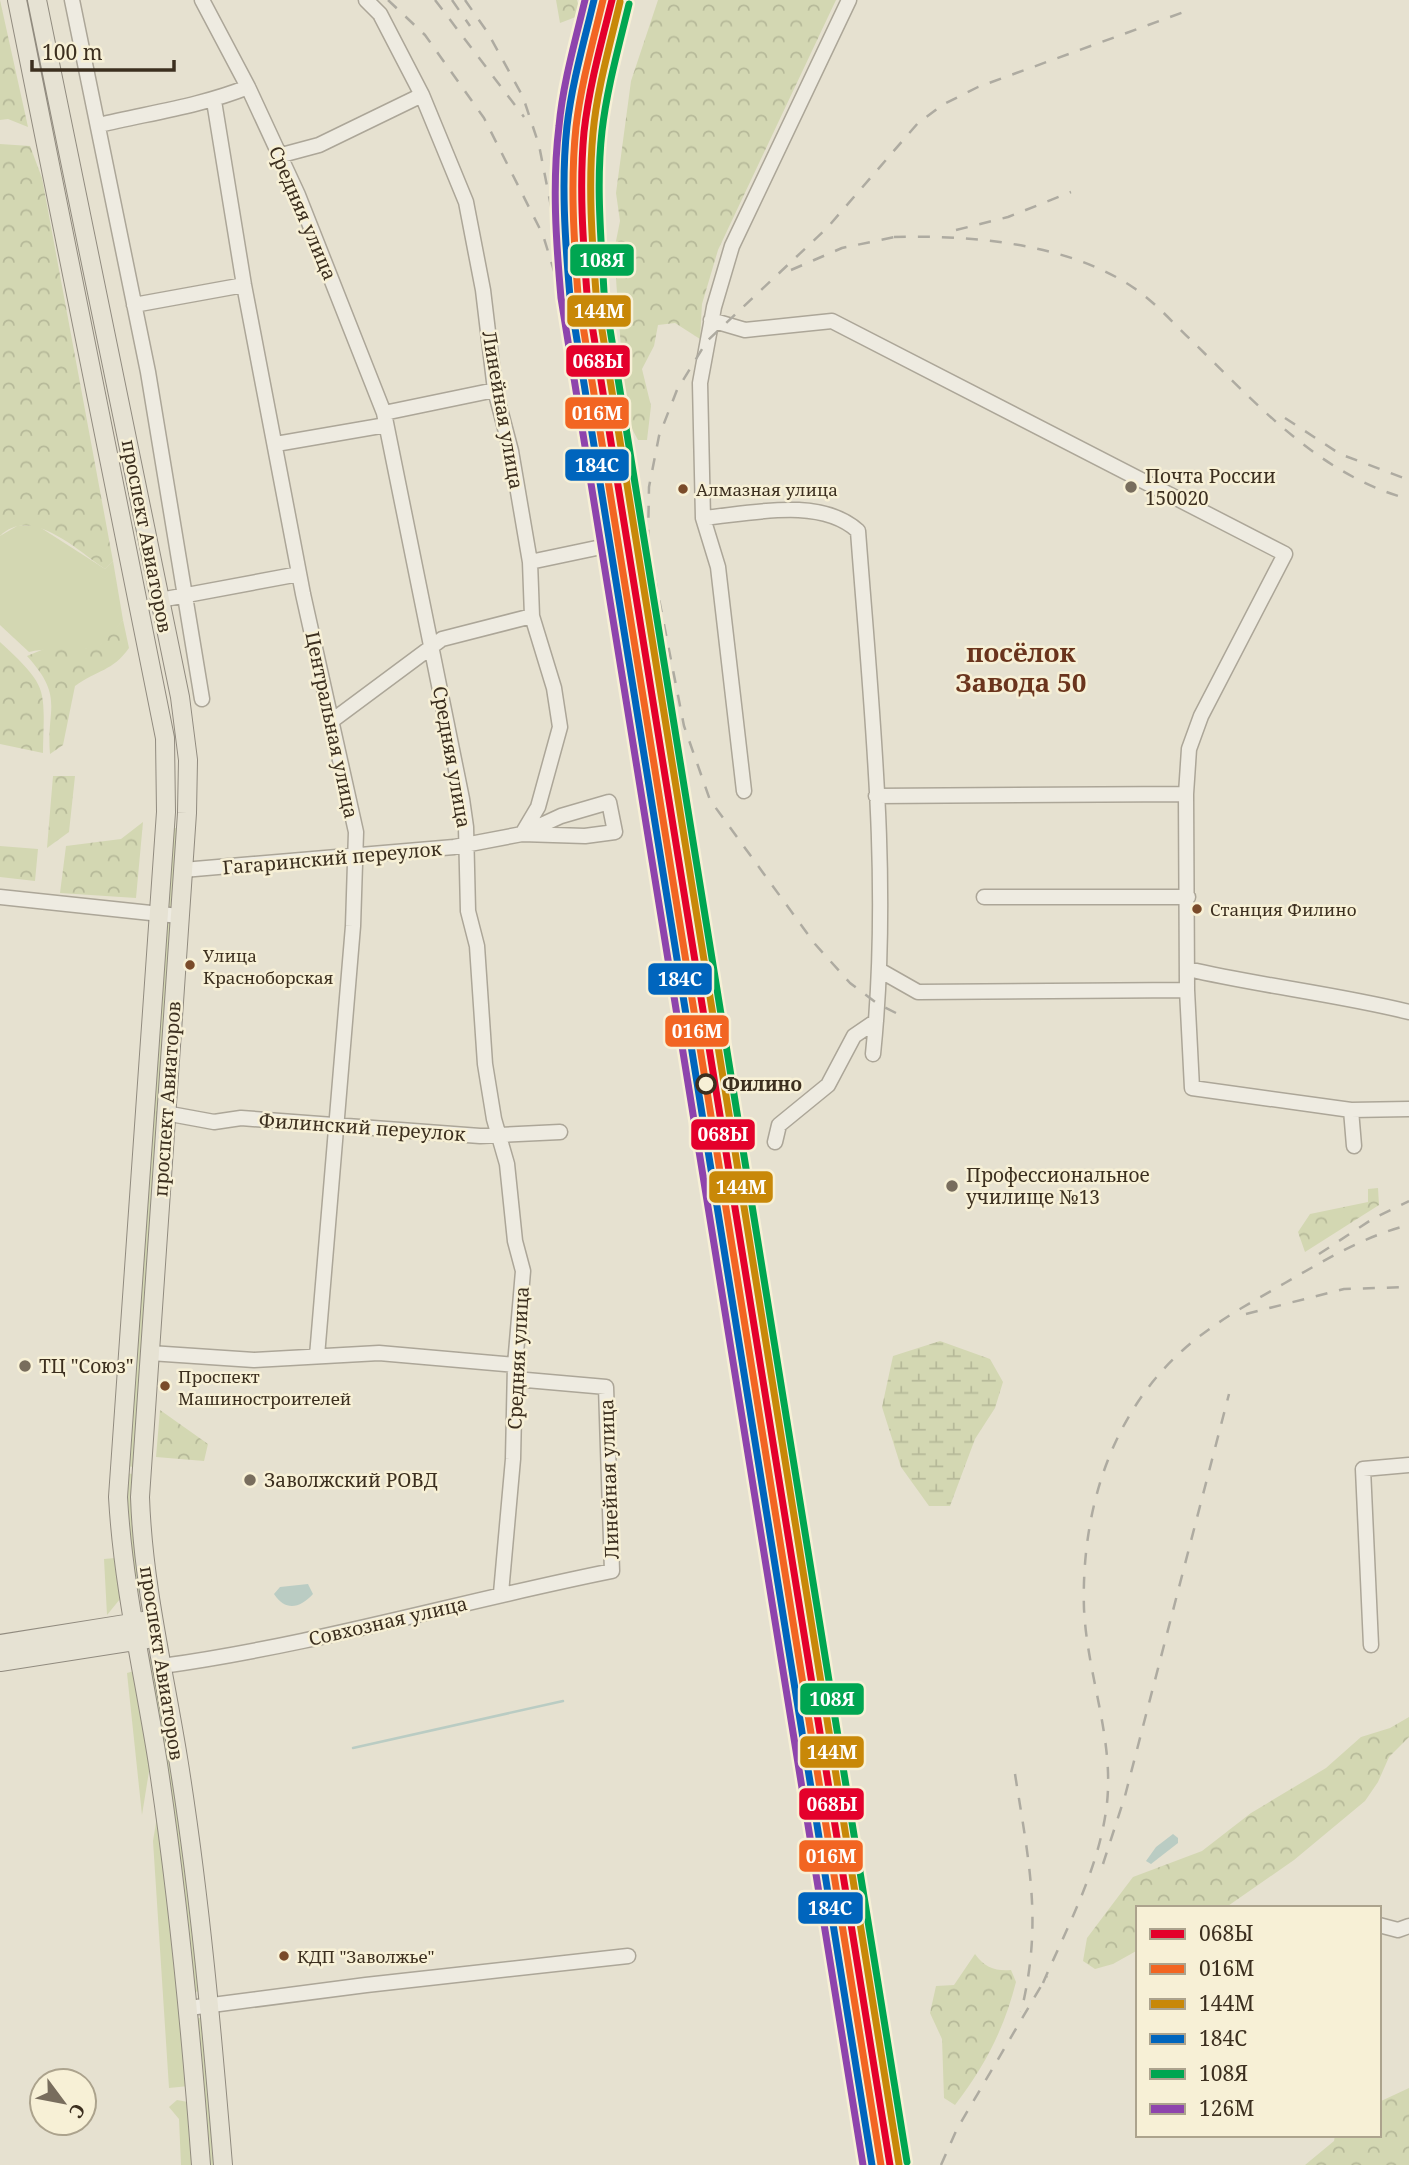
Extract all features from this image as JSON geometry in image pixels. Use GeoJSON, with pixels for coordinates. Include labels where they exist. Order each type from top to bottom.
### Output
{"type":"FeatureCollection","features":[{"type":"Feature","properties":{"kind":"main road","name":"проспект Авиаторов"},"geometry":{"type":"LineString","coordinates":[[18,0],[161,705],[165,738],[166,812],[118,1497],[122,1551],[158,1765],[189,2008],[201,2165]]}},
{"type":"Feature","properties":{"kind":"main road","name":"проспект Авиаторов"},"geometry":{"type":"LineString","coordinates":[[37,0],[180,697],[188,760],[187,813],[141,1497],[143,1552],[179,1766],[210,2006],[223,2165]]}},
{"type":"Feature","properties":{"kind":"main road"},"geometry":{"type":"LineString","coordinates":[[0,1644],[155,1619]]}},
{"type":"Feature","properties":{"kind":"main road"},"geometry":{"type":"LineString","coordinates":[[0,1662],[158,1637]]}},
{"type":"Feature","properties":{"kind":"street","name":"проспект Авиаторов"},"geometry":{"type":"LineString","coordinates":[[72,0],[134,305],[202,699]]}},
{"type":"Feature","properties":{"kind":"street","name":"Средняя улица"},"geometry":{"type":"LineString","coordinates":[[204,0],[298,195],[385,419],[462,799],[466,884],[477,946],[485,1064],[507,1164],[515,1241],[523,1271],[515,1372],[513,1459],[501,1593]]}},
{"type":"Feature","properties":{"kind":"street","name":"Линейная улица"},"geometry":{"type":"LineString","coordinates":[[366,0],[380,14],[422,95],[467,202],[483,289],[495,390],[511,451],[530,562],[532,616],[554,688],[560,727],[538,807],[522,834]]}},
{"type":"Feature","properties":{"kind":"street"},"geometry":{"type":"LineString","coordinates":[[744,791],[718,567],[703,518],[699,401],[711,320],[725,266],[741,225],[849,0]]}},
{"type":"Feature","properties":{"kind":"street"},"geometry":{"type":"LineString","coordinates":[[99,125],[184,104],[214,101],[248,87]]}},
{"type":"Feature","properties":{"kind":"street"},"geometry":{"type":"LineString","coordinates":[[278,156],[319,145],[422,95]]}},
{"type":"Feature","properties":{"kind":"street","name":"Центральная улица"},"geometry":{"type":"LineString","coordinates":[[214,101],[244,285],[299,573],[349,790],[357,857],[317,1356]]}},
{"type":"Feature","properties":{"kind":"street"},"geometry":{"type":"LineString","coordinates":[[134,305],[244,285]]}},
{"type":"Feature","properties":{"kind":"street"},"geometry":{"type":"LineString","coordinates":[[711,320],[745,330],[832,321],[1285,554],[1196,727],[1189,749],[1186,794],[1187,990],[1192,1088],[1351,1110],[1409,1109]]}},
{"type":"Feature","properties":{"kind":"street"},"geometry":{"type":"LineString","coordinates":[[276,444],[495,390]]}},
{"type":"Feature","properties":{"kind":"street"},"geometry":{"type":"LineString","coordinates":[[703,518],[805,512],[837,518],[858,531],[873,701],[876,796],[881,971],[873,1054]]}},
{"type":"Feature","properties":{"kind":"street"},"geometry":{"type":"LineString","coordinates":[[530,562],[606,546]]}},
{"type":"Feature","properties":{"kind":"street"},"geometry":{"type":"LineString","coordinates":[[160,600],[299,573]]}},
{"type":"Feature","properties":{"kind":"street"},"geometry":{"type":"LineString","coordinates":[[333,720],[431,646],[467,631],[532,616]]}},
{"type":"Feature","properties":{"kind":"street"},"geometry":{"type":"LineString","coordinates":[[876,796],[1186,794]]}},
{"type":"Feature","properties":{"kind":"street","name":"Гагаринский переулок"},"geometry":{"type":"LineString","coordinates":[[183,870],[357,857],[466,845],[522,834],[585,836],[615,832],[609,802],[561,816],[522,834]]}},
{"type":"Feature","properties":{"kind":"street"},"geometry":{"type":"LineString","coordinates":[[166,812],[187,813]]}},
{"type":"Feature","properties":{"kind":"street"},"geometry":{"type":"LineString","coordinates":[[0,897],[179,916]]}},
{"type":"Feature","properties":{"kind":"street"},"geometry":{"type":"LineString","coordinates":[[984,897],[1188,897]]}},
{"type":"Feature","properties":{"kind":"street"},"geometry":{"type":"LineString","coordinates":[[1188,969],[1243,982],[1349,998],[1409,1012]]}},
{"type":"Feature","properties":{"kind":"street"},"geometry":{"type":"LineString","coordinates":[[881,971],[918,992],[1187,990]]}},
{"type":"Feature","properties":{"kind":"street"},"geometry":{"type":"LineString","coordinates":[[775,1142],[779,1125],[828,1085],[854,1036],[876,1021]]}},
{"type":"Feature","properties":{"kind":"street"},"geometry":{"type":"LineString","coordinates":[[1351,1110],[1354,1146]]}},
{"type":"Feature","properties":{"kind":"street","name":"Филинский переулок"},"geometry":{"type":"LineString","coordinates":[[166,1113],[214,1122],[240,1118],[499,1136],[561,1132]]}},
{"type":"Feature","properties":{"kind":"street"},"geometry":{"type":"LineString","coordinates":[[150,1353],[254,1360],[379,1353],[515,1372]]}},
{"type":"Feature","properties":{"kind":"street","name":"Линейная улица"},"geometry":{"type":"LineString","coordinates":[[515,1372],[606,1387],[612,1571]]}},
{"type":"Feature","properties":{"kind":"street"},"geometry":{"type":"LineString","coordinates":[[1371,1644],[1363,1469],[1409,1465]]}},
{"type":"Feature","properties":{"kind":"street","name":"Совхозная улица"},"geometry":{"type":"LineString","coordinates":[[162,1666],[253,1653],[501,1593],[612,1571]]}},
{"type":"Feature","properties":{"kind":"street"},"geometry":{"type":"LineString","coordinates":[[1381,1926],[1398,1930],[1409,1926]]}},
{"type":"Feature","properties":{"kind":"street"},"geometry":{"type":"LineString","coordinates":[[189,2008],[628,1956]]}},
{"type":"Feature","properties":{"kind":"green space"},"geometry":{"type":"Polygon","coordinates":[[[0,0],[28,127],[8,119],[0,120],[0,0]]]}},
{"type":"Feature","properties":{"kind":"green space"},"geometry":{"type":"Polygon","coordinates":[[[556,0],[577,0],[581,15],[560,23],[556,0]]]}},
{"type":"Feature","properties":{"kind":"green space"},"geometry":{"type":"Polygon","coordinates":[[[658,0],[836,0],[718,250],[702,304],[700,339],[675,323],[658,325],[654,346],[642,369],[651,406],[647,440],[638,440],[626,418],[614,251],[620,221],[616,193],[631,81],[658,0]]]}},
{"type":"Feature","properties":{"kind":"green space"},"geometry":{"type":"Polygon","coordinates":[[[0,144],[30,146],[42,178],[113,561],[105,569],[68,542],[40,528],[12,528],[0,536],[0,144]]]}},
{"type":"Feature","properties":{"kind":"green space"},"geometry":{"type":"Polygon","coordinates":[[[17,526],[38,526],[105,569],[113,561],[123,620],[103,643],[85,649],[29,652],[0,625],[0,536],[17,526]]]}},
{"type":"Feature","properties":{"kind":"green space"},"geometry":{"type":"Polygon","coordinates":[[[123,620],[129,648],[111,666],[75,686],[63,745],[50,754],[50,693],[39,670],[27,656],[66,640],[84,649],[101,644],[123,620]]]}},
{"type":"Feature","properties":{"kind":"green space"},"geometry":{"type":"Polygon","coordinates":[[[0,642],[28,670],[41,690],[44,715],[43,753],[0,744],[0,642]]]}},
{"type":"Feature","properties":{"kind":"green space"},"geometry":{"type":"Polygon","coordinates":[[[53,776],[75,776],[69,832],[47,848],[53,776]]]}},
{"type":"Feature","properties":{"kind":"green space"},"geometry":{"type":"Polygon","coordinates":[[[143,822],[136,898],[60,893],[66,846],[121,839],[143,822]]]}},
{"type":"Feature","properties":{"kind":"green space"},"geometry":{"type":"Polygon","coordinates":[[[174,828],[180,828],[173,908],[167,907],[174,828]]]}},
{"type":"Feature","properties":{"kind":"green space"},"geometry":{"type":"Polygon","coordinates":[[[0,846],[38,849],[35,881],[0,877],[0,846]]]}},
{"type":"Feature","properties":{"kind":"green space"},"geometry":{"type":"Polygon","coordinates":[[[167,920],[173,920],[133,1467],[127,1466],[167,920]]]}},
{"type":"Feature","properties":{"kind":"green space"},"geometry":{"type":"Polygon","coordinates":[[[1378,1188],[1379,1205],[1305,1252],[1298,1232],[1310,1214],[1368,1202],[1368,1189],[1378,1188]]]}},
{"type":"Feature","properties":{"kind":"green space"},"geometry":{"type":"Polygon","coordinates":[[[940,1341],[990,1359],[1003,1382],[995,1408],[975,1439],[950,1506],[929,1506],[901,1467],[882,1407],[893,1356],[940,1341]]]}},
{"type":"Feature","properties":{"kind":"green space"},"geometry":{"type":"Polygon","coordinates":[[[160,1410],[208,1444],[204,1461],[156,1457],[160,1410]]]}},
{"type":"Feature","properties":{"kind":"green space"},"geometry":{"type":"Polygon","coordinates":[[[127,1473],[132,1474],[134,1539],[142,1591],[139,1593],[128,1552],[127,1473]]]}},
{"type":"Feature","properties":{"kind":"green space"},"geometry":{"type":"Polygon","coordinates":[[[115,1558],[120,1599],[107,1615],[104,1559],[115,1558]]]}},
{"type":"Feature","properties":{"kind":"green space"},"geometry":{"type":"Polygon","coordinates":[[[153,1656],[179,1804],[202,1991],[194,1992],[147,1657],[153,1656]]]}},
{"type":"Feature","properties":{"kind":"green space"},"geometry":{"type":"Polygon","coordinates":[[[134,1671],[150,1765],[142,1815],[127,1673],[134,1671]]]}},
{"type":"Feature","properties":{"kind":"green space"},"geometry":{"type":"Polygon","coordinates":[[[1409,1717],[1409,1737],[1389,1757],[1378,1782],[1365,1801],[1294,1860],[1228,1906],[1136,1906],[1136,1951],[1113,1964],[1095,1969],[1083,1961],[1087,1938],[1133,1877],[1202,1851],[1251,1813],[1326,1768],[1361,1737],[1390,1728],[1409,1717]]]}},
{"type":"Feature","properties":{"kind":"green space"},"geometry":{"type":"Polygon","coordinates":[[[157,1817],[189,2086],[169,2088],[153,1841],[157,1817]]]}},
{"type":"Feature","properties":{"kind":"green space"},"geometry":{"type":"Polygon","coordinates":[[[975,1954],[991,1968],[1011,1970],[1016,1982],[1006,2016],[992,2046],[976,2076],[955,2105],[944,2098],[942,2039],[930,2013],[936,1986],[954,1985],[975,1954]]]}},
{"type":"Feature","properties":{"kind":"green space"},"geometry":{"type":"Polygon","coordinates":[[[196,2018],[204,2018],[216,2165],[208,2165],[196,2018]]]}},
{"type":"Feature","properties":{"kind":"green space"},"geometry":{"type":"Polygon","coordinates":[[[1409,2088],[1409,2165],[1305,2165],[1334,2141],[1335,2137],[1381,2137],[1381,2101],[1409,2088]]]}},
{"type":"Feature","properties":{"kind":"green space"},"geometry":{"type":"Polygon","coordinates":[[[177,2100],[188,2102],[195,2165],[181,2165],[179,2119],[169,2107],[177,2100]]]}},
{"type":"Feature","properties":{"kind":"shaded area"},"geometry":{"type":"Polygon","coordinates":[[[308,1584],[313,1594],[298,1605],[283,1604],[274,1594],[280,1587],[308,1584]]]}},
{"type":"Feature","properties":{"kind":"shaded area"},"geometry":{"type":"Polygon","coordinates":[[[1173,1834],[1178,1838],[1178,1843],[1151,1864],[1146,1861],[1156,1847],[1173,1834]]]}},
{"type":"Feature","properties":{"kind":"waterway"},"geometry":{"type":"LineString","coordinates":[[353,1748],[563,1701]]}},
{"type":"Feature","properties":{"kind":"railway"},"geometry":{"type":"LineString","coordinates":[[388,0],[425,35],[484,118],[543,235],[599,418]]}},
{"type":"Feature","properties":{"kind":"railway"},"geometry":{"type":"LineString","coordinates":[[435,0],[524,117]]}},
{"type":"Feature","properties":{"kind":"railway"},"geometry":{"type":"LineString","coordinates":[[452,0],[470,26]]}},
{"type":"Feature","properties":{"kind":"railway"},"geometry":{"type":"LineString","coordinates":[[465,0],[488,33],[523,97],[539,145],[555,227],[585,338]]}},
{"type":"Feature","properties":{"kind":"railway"},"geometry":{"type":"LineString","coordinates":[[896,1013],[878,1004],[850,983],[815,944],[710,800],[684,726],[648,543],[649,487],[659,436],[677,390],[707,341],[827,228],[918,123],[944,104],[978,87],[1184,12]]}},
{"type":"Feature","properties":{"kind":"railway"},"geometry":{"type":"LineString","coordinates":[[566,179],[577,280]]}},
{"type":"Feature","properties":{"kind":"railway"},"geometry":{"type":"LineString","coordinates":[[956,230],[1008,217],[1071,192]]}},
{"type":"Feature","properties":{"kind":"railway"},"geometry":{"type":"LineString","coordinates":[[791,270],[842,248],[904,235]]}},
{"type":"Feature","properties":{"kind":"railway"},"geometry":{"type":"LineString","coordinates":[[894,237],[955,238],[1018,245],[1079,261],[1108,273],[1150,300],[1291,435],[1347,473],[1377,488],[1409,499]]}},
{"type":"Feature","properties":{"kind":"railway"},"geometry":{"type":"LineString","coordinates":[[597,407],[616,532]]}},
{"type":"Feature","properties":{"kind":"railway"},"geometry":{"type":"LineString","coordinates":[[1285,418],[1340,454],[1409,480]]}},
{"type":"Feature","properties":{"kind":"railway"},"geometry":{"type":"LineString","coordinates":[[1319,1254],[1374,1218],[1409,1201]]}},
{"type":"Feature","properties":{"kind":"railway"},"geometry":{"type":"LineString","coordinates":[[1043,1983],[1090,1873],[1098,1850],[1107,1803],[1107,1754],[1086,1633],[1084,1573],[1095,1502],[1119,1435],[1136,1404],[1158,1376],[1183,1350],[1207,1331],[1330,1257],[1376,1235],[1409,1225]]}},
{"type":"Feature","properties":{"kind":"railway"},"geometry":{"type":"LineString","coordinates":[[1246,1314],[1344,1289],[1409,1287]]}},
{"type":"Feature","properties":{"kind":"railway"},"geometry":{"type":"LineString","coordinates":[[1103,1864],[1125,1796],[1229,1394]]}},
{"type":"Feature","properties":{"kind":"railway"},"geometry":{"type":"LineString","coordinates":[[1015,1774],[1032,1893],[1031,1950],[1021,2012]]}},
{"type":"Feature","properties":{"kind":"railway"},"geometry":{"type":"LineString","coordinates":[[941,2165],[957,2129],[1047,1976]]}},
{"type":"Feature","properties":{"kind":"railway"},"geometry":{"type":"LineString","coordinates":[[866,2114],[868,2165]]}},
{"type":"Feature","properties":{"kind":"transit line","name":"126М"},"geometry":{"type":"LineString","coordinates":[[585,0],[566,78],[557,147],[556,212],[561,298],[863,2165]]}},
{"type":"Feature","properties":{"kind":"transit line","name":"184С"},"geometry":{"type":"LineString","coordinates":[[594,0],[572,94],[565,147],[564,211],[570,297],[872,2165]]}},
{"type":"Feature","properties":{"kind":"transit line","name":"016М"},"geometry":{"type":"LineString","coordinates":[[603,0],[581,95],[574,148],[573,211],[578,295],[881,2165]]}},
{"type":"Feature","properties":{"kind":"transit line","name":"068Ы"},"geometry":{"type":"LineString","coordinates":[[612,0],[592,82],[584,132],[582,193],[587,294],[890,2165]]}},
{"type":"Feature","properties":{"kind":"transit line","name":"144М"},"geometry":{"type":"LineString","coordinates":[[620,2],[593,133],[591,193],[596,293],[899,2164]]}},
{"type":"Feature","properties":{"kind":"transit line","name":"108Я"},"geometry":{"type":"LineString","coordinates":[[629,4],[607,99],[600,151],[604,292],[907,2162]]}},
{"type":"Feature","properties":{"kind":"place","name":"Почта России 150020"},"geometry":{"type":"Point","coordinates":[1131,487]}},
{"type":"Feature","properties":{"kind":"place","name":"Алмазная улица"},"geometry":{"type":"Point","coordinates":[683,489]}},
{"type":"Feature","properties":{"kind":"place","name":"Станция Филино"},"geometry":{"type":"Point","coordinates":[1197,909]}},
{"type":"Feature","properties":{"kind":"place","name":"Улица Красноборская"},"geometry":{"type":"Point","coordinates":[190,965]}},
{"type":"Feature","properties":{"kind":"place","name":"Филино"},"geometry":{"type":"Point","coordinates":[706,1084]}},
{"type":"Feature","properties":{"kind":"place","name":"Профессиональное училище №13"},"geometry":{"type":"Point","coordinates":[952,1186]}},
{"type":"Feature","properties":{"kind":"place","name":"ТЦ \"Союз\""},"geometry":{"type":"Point","coordinates":[25,1366]}},
{"type":"Feature","properties":{"kind":"place","name":"Проспект Машиностроителей"},"geometry":{"type":"Point","coordinates":[165,1386]}},
{"type":"Feature","properties":{"kind":"place","name":"Заволжский РОВД"},"geometry":{"type":"Point","coordinates":[250,1480]}},
{"type":"Feature","properties":{"kind":"place","name":"КДП \"Заволжье\""},"geometry":{"type":"Point","coordinates":[284,1956]}},
{"type":"Feature","properties":{"kind":"district","name":"посёлок Завода 50"},"geometry":{"type":"Point","coordinates":[1021,668]}}]}
